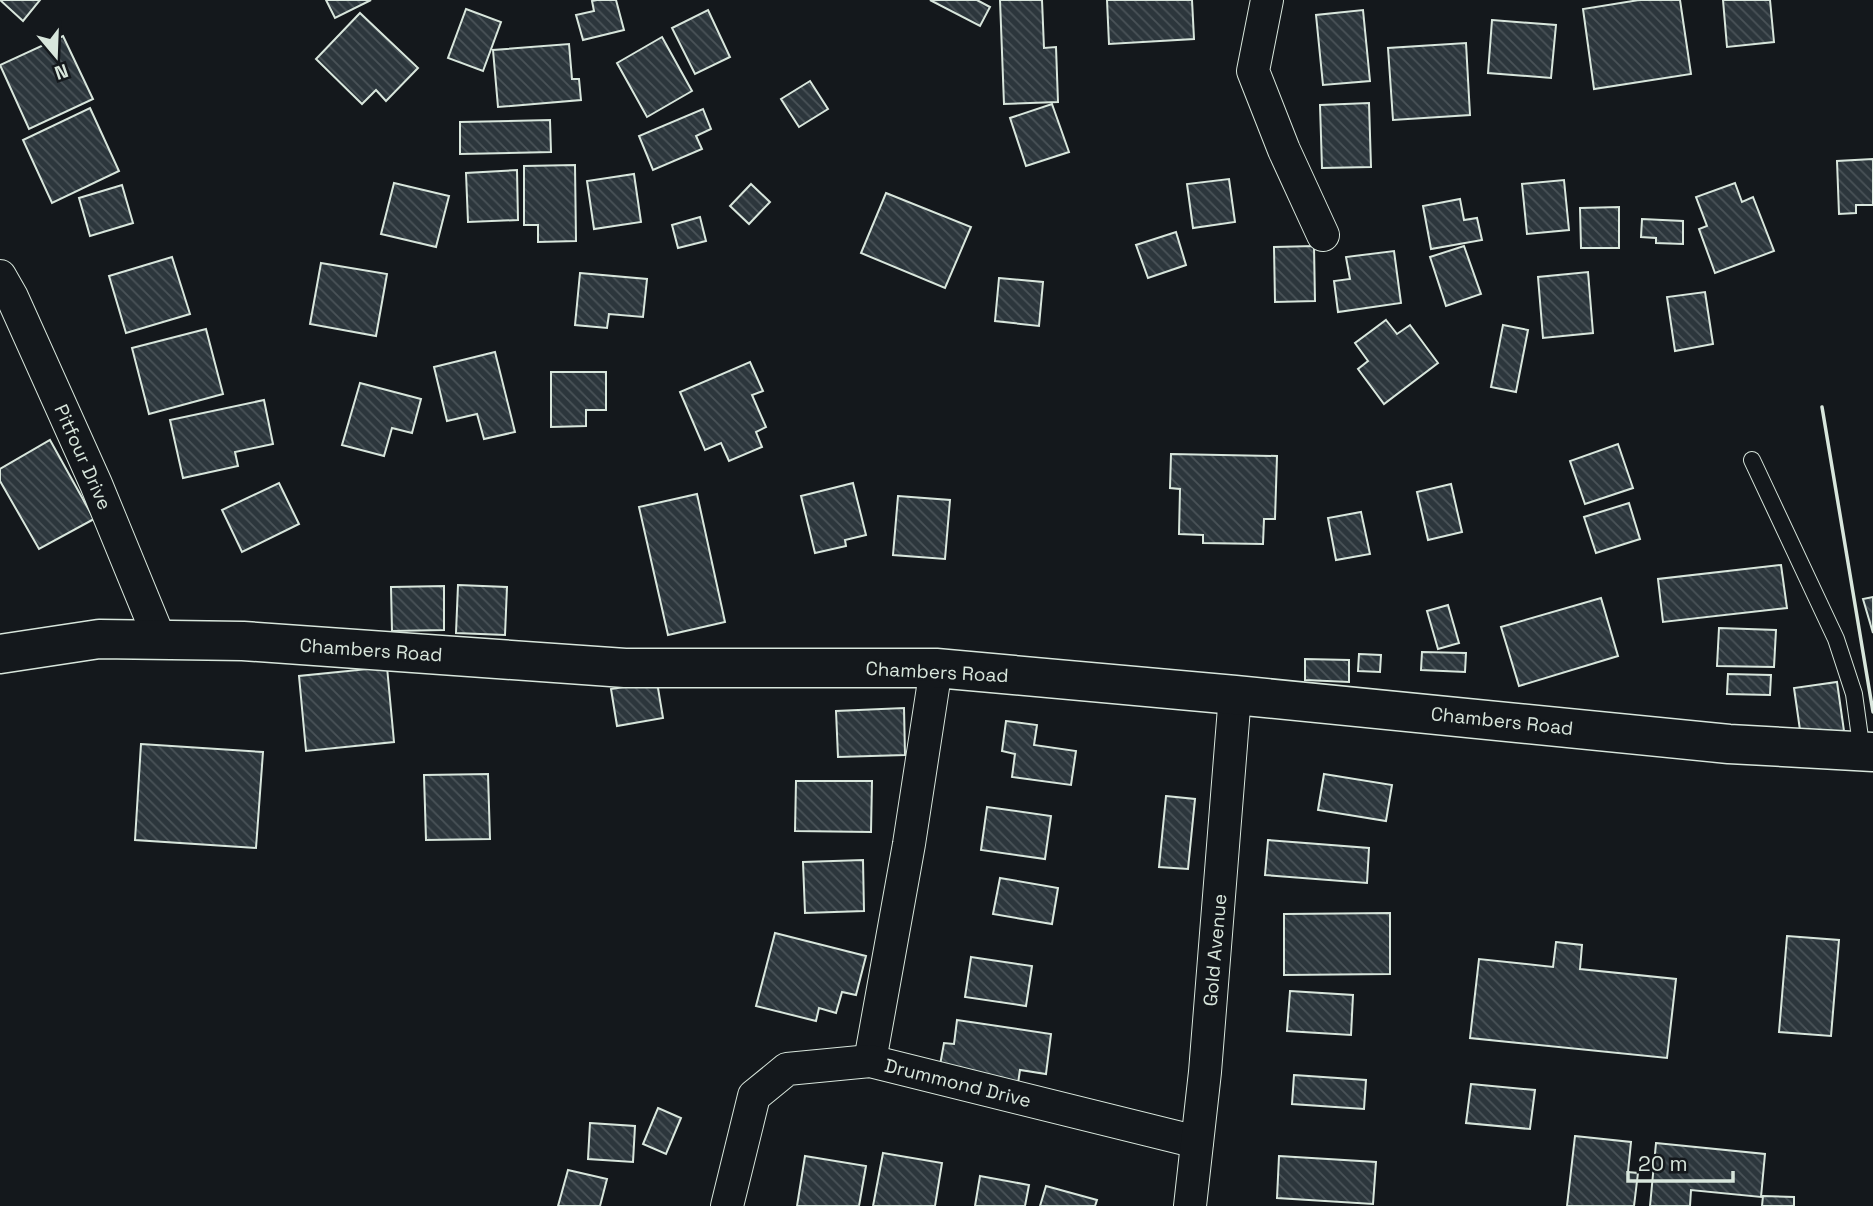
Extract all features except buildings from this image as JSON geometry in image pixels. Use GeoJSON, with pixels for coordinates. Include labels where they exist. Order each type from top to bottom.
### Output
{"type":"FeatureCollection","features":[{"type":"Feature","properties":{"kind":"street"},"geometry":{"type":"LineString","coordinates":[[1267,0],[1253,71],[1284,150],[1323,235]]}},
{"type":"Feature","properties":{"kind":"street","name":"Pitfour Drive"},"geometry":{"type":"LineString","coordinates":[[0,276],[96,484],[160,640]]}},
{"type":"Feature","properties":{"kind":"street","name":"Chambers Road"},"geometry":{"type":"LineString","coordinates":[[0,654],[99,639],[243,642],[625,668],[936,668],[1729,744],[1868,752]]}},
{"type":"Feature","properties":{"kind":"street"},"geometry":{"type":"LineString","coordinates":[[870,1061],[909,844],[936,668]]}},
{"type":"Feature","properties":{"kind":"street","name":"Gold Avenue"},"geometry":{"type":"LineString","coordinates":[[1190,1206],[1205,1072],[1235,695]]}},
{"type":"Feature","properties":{"kind":"street","name":"Drummond Drive"},"geometry":{"type":"LineString","coordinates":[[727,1206],[754,1096],[787,1069],[870,1061],[1197,1142]]}},
{"type":"Feature","properties":{"kind":"lane"},"geometry":{"type":"LineString","coordinates":[[1752,460],[1836,639],[1854,694],[1868,752]]}},
{"type":"Feature","properties":{"kind":"wall"},"geometry":{"type":"LineString","coordinates":[[1822,407],[1873,712]]}}]}
